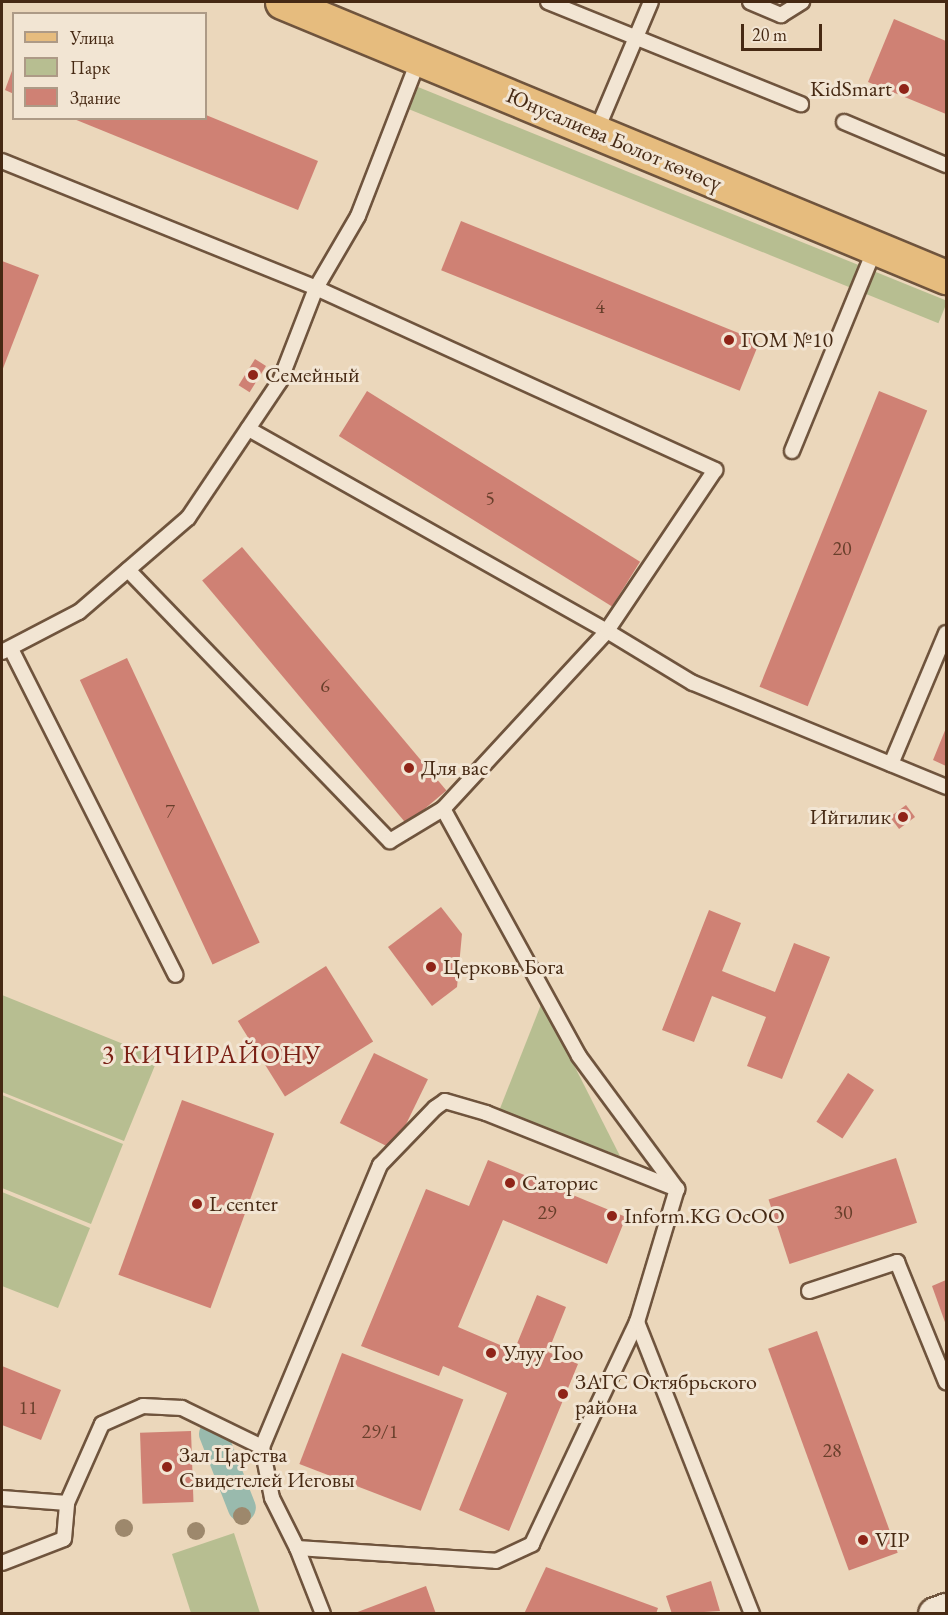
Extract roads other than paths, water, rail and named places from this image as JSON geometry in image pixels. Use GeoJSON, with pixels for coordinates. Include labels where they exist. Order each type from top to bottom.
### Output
{"type":"FeatureCollection","features":[{"type":"Feature","properties":{"kind":"main road","name":"Юнусалиева Болот көчөсү"},"geometry":{"type":"LineString","coordinates":[[282,2],[946,277]]}},
{"type":"Feature","properties":{"kind":"main road"},"geometry":{"type":"LineString","coordinates":[[936,1614],[946,1610]]}},
{"type":"Feature","properties":{"kind":"lane"},"geometry":{"type":"LineString","coordinates":[[548,2],[801,104]]}},
{"type":"Feature","properties":{"kind":"lane"},"geometry":{"type":"LineString","coordinates":[[596,132],[651,2]]}},
{"type":"Feature","properties":{"kind":"lane"},"geometry":{"type":"LineString","coordinates":[[750,2],[781,15],[802,2]]}},
{"type":"Feature","properties":{"kind":"lane"},"geometry":{"type":"LineString","coordinates":[[176,975],[6,650],[79,612],[188,518],[280,381],[316,288],[358,216],[419,58]]}},
{"type":"Feature","properties":{"kind":"lane"},"geometry":{"type":"LineString","coordinates":[[844,122],[946,165]]}},
{"type":"Feature","properties":{"kind":"lane"},"geometry":{"type":"LineString","coordinates":[[2,161],[316,288],[715,470],[607,631],[443,808],[390,841],[128,570]]}},
{"type":"Feature","properties":{"kind":"lane"},"geometry":{"type":"LineString","coordinates":[[792,451],[875,249]]}},
{"type":"Feature","properties":{"kind":"lane"},"geometry":{"type":"LineString","coordinates":[[248,429],[607,631],[693,683],[946,787]]}},
{"type":"Feature","properties":{"kind":"lane"},"geometry":{"type":"LineString","coordinates":[[891,764],[946,633]]}},
{"type":"Feature","properties":{"kind":"lane"},"geometry":{"type":"LineString","coordinates":[[443,808],[579,1056],[677,1189]]}},
{"type":"Feature","properties":{"kind":"lane"},"geometry":{"type":"LineString","coordinates":[[323,1614],[297,1548],[272,1498],[262,1447],[380,1166],[445,1101],[677,1189]]}},
{"type":"Feature","properties":{"kind":"lane"},"geometry":{"type":"LineString","coordinates":[[297,1548],[496,1561],[532,1544],[637,1322],[677,1189]]}},
{"type":"Feature","properties":{"kind":"lane"},"geometry":{"type":"LineString","coordinates":[[809,1291],[897,1262],[946,1382]]}},
{"type":"Feature","properties":{"kind":"lane"},"geometry":{"type":"LineString","coordinates":[[637,1322],[752,1614]]}},
{"type":"Feature","properties":{"kind":"lane"},"geometry":{"type":"LineString","coordinates":[[2,1563],[64,1539],[67,1503],[102,1424],[143,1406],[182,1408],[262,1447]]}},
{"type":"Feature","properties":{"kind":"lane"},"geometry":{"type":"LineString","coordinates":[[2,1498],[67,1503]]}},
{"type":"Feature","properties":{"kind":"waterway"},"geometry":{"type":"LineString","coordinates":[[213,1434],[242,1508]]}},
{"type":"Feature","properties":{"kind":"place","name":"KidSmart"},"geometry":{"type":"Point","coordinates":[904,89]}},
{"type":"Feature","properties":{"kind":"place","name":"ГОМ №10"},"geometry":{"type":"Point","coordinates":[729,340]}},
{"type":"Feature","properties":{"kind":"place","name":"Семейный"},"geometry":{"type":"Point","coordinates":[253,375]}},
{"type":"Feature","properties":{"kind":"place","name":"Для вас"},"geometry":{"type":"Point","coordinates":[409,768]}},
{"type":"Feature","properties":{"kind":"place","name":"Ийгилик"},"geometry":{"type":"Point","coordinates":[903,817]}},
{"type":"Feature","properties":{"kind":"place","name":"Церковь Бога"},"geometry":{"type":"Point","coordinates":[431,967]}},
{"type":"Feature","properties":{"kind":"place","name":"Саторис"},"geometry":{"type":"Point","coordinates":[510,1183]}},
{"type":"Feature","properties":{"kind":"place","name":"L center"},"geometry":{"type":"Point","coordinates":[197,1204]}},
{"type":"Feature","properties":{"kind":"place","name":"Inform.KG OcOO"},"geometry":{"type":"Point","coordinates":[612,1216]}},
{"type":"Feature","properties":{"kind":"place","name":"Улуу Тоо"},"geometry":{"type":"Point","coordinates":[491,1353]}},
{"type":"Feature","properties":{"kind":"place","name":"ЗАГС Октябрьского района"},"geometry":{"type":"Point","coordinates":[563,1394]}},
{"type":"Feature","properties":{"kind":"place","name":"Зал Царства Свидетелей Иеговы"},"geometry":{"type":"Point","coordinates":[167,1467]}},
{"type":"Feature","properties":{"kind":"place","name":"VIP"},"geometry":{"type":"Point","coordinates":[863,1540]}},
{"type":"Feature","properties":{"kind":"district","name":"3 КИЧИРАЙОНУ"},"geometry":{"type":"Point","coordinates":[212,1055]}}]}
